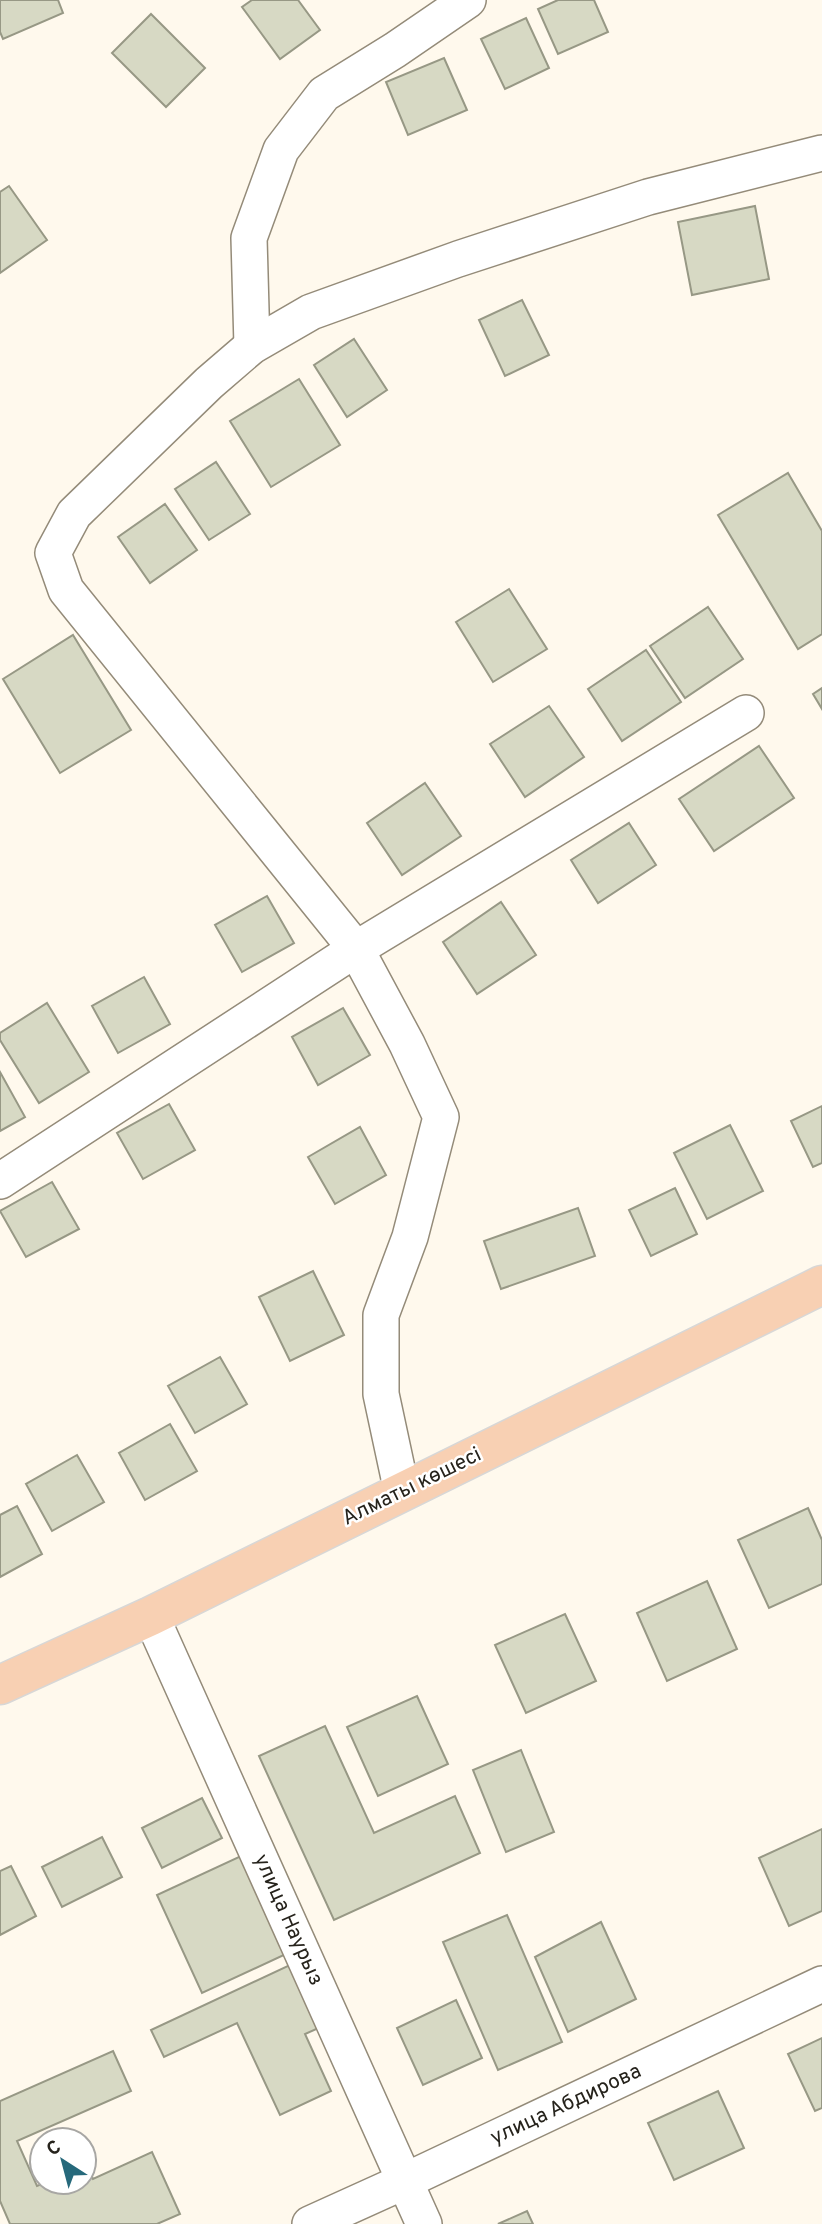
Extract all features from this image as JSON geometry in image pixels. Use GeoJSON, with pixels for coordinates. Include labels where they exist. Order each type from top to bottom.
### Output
{"type":"FeatureCollection","features":[{"type":"Feature","properties":{"kind":"main road","name":"Алматы көшесі"},"geometry":{"type":"LineString","coordinates":[[0,1685],[151,1616],[822,1284]]}},
{"type":"Feature","properties":{"kind":"street"},"geometry":{"type":"LineString","coordinates":[[252,345],[249,237],[281,150],[324,94],[468,0]]}},
{"type":"Feature","properties":{"kind":"street"},"geometry":{"type":"LineString","coordinates":[[402,1492],[381,1394],[381,1315],[410,1237],[441,1117],[407,1044],[356,949],[66,590],[53,553],[74,514],[209,383],[252,345],[311,312],[458,259],[648,197],[822,153]]}},
{"type":"Feature","properties":{"kind":"street"},"geometry":{"type":"LineString","coordinates":[[0,1181],[356,949],[746,713]]}},
{"type":"Feature","properties":{"kind":"street","name":"улица Наурыз"},"geometry":{"type":"LineString","coordinates":[[151,1616],[424,2224]]}},
{"type":"Feature","properties":{"kind":"street","name":"улица Абдирова"},"geometry":{"type":"LineString","coordinates":[[310,2224],[822,1984]]}},
{"type":"Feature","properties":{"kind":"building"},"geometry":{"type":"Polygon","coordinates":[[[0,0],[58,0],[63,13],[3,39],[0,32],[0,0]]]}},
{"type":"Feature","properties":{"kind":"building"},"geometry":{"type":"Polygon","coordinates":[[[252,0],[298,0],[320,30],[280,59],[242,7],[252,0]]]}},
{"type":"Feature","properties":{"kind":"building"},"geometry":{"type":"Polygon","coordinates":[[[558,0],[594,0],[608,32],[558,54],[538,9],[558,0]]]}},
{"type":"Feature","properties":{"kind":"building"},"geometry":{"type":"Polygon","coordinates":[[[151,14],[205,68],[166,107],[112,53],[151,14]]]}},
{"type":"Feature","properties":{"kind":"building"},"geometry":{"type":"Polygon","coordinates":[[[526,18],[549,68],[505,89],[481,39],[526,18]]]}},
{"type":"Feature","properties":{"kind":"building"},"geometry":{"type":"Polygon","coordinates":[[[444,58],[467,110],[408,135],[386,82],[444,58]]]}},
{"type":"Feature","properties":{"kind":"building"},"geometry":{"type":"Polygon","coordinates":[[[9,186],[47,240],[0,273],[0,192],[9,186]]]}},
{"type":"Feature","properties":{"kind":"building"},"geometry":{"type":"Polygon","coordinates":[[[755,206],[769,279],[692,295],[678,222],[755,206]]]}},
{"type":"Feature","properties":{"kind":"building"},"geometry":{"type":"Polygon","coordinates":[[[522,300],[549,355],[505,376],[479,320],[522,300]]]}},
{"type":"Feature","properties":{"kind":"building"},"geometry":{"type":"Polygon","coordinates":[[[354,339],[387,390],[347,417],[314,365],[354,339]]]}},
{"type":"Feature","properties":{"kind":"building"},"geometry":{"type":"Polygon","coordinates":[[[299,379],[340,445],[271,487],[230,421],[299,379]]]}},
{"type":"Feature","properties":{"kind":"building"},"geometry":{"type":"Polygon","coordinates":[[[216,462],[250,514],[209,540],[175,489],[216,462]]]}},
{"type":"Feature","properties":{"kind":"building"},"geometry":{"type":"Polygon","coordinates":[[[788,473],[822,531],[822,634],[798,649],[718,515],[788,473]]]}},
{"type":"Feature","properties":{"kind":"building"},"geometry":{"type":"Polygon","coordinates":[[[165,504],[197,550],[150,583],[118,537],[165,504]]]}},
{"type":"Feature","properties":{"kind":"building"},"geometry":{"type":"Polygon","coordinates":[[[509,589],[547,649],[493,682],[456,622],[509,589]]]}},
{"type":"Feature","properties":{"kind":"building"},"geometry":{"type":"Polygon","coordinates":[[[708,607],[743,659],[685,698],[650,646],[708,607]]]}},
{"type":"Feature","properties":{"kind":"building"},"geometry":{"type":"Polygon","coordinates":[[[73,635],[131,730],[60,773],[3,679],[73,635]]]}},
{"type":"Feature","properties":{"kind":"building"},"geometry":{"type":"Polygon","coordinates":[[[646,650],[681,702],[622,741],[588,689],[646,650]]]}},
{"type":"Feature","properties":{"kind":"building"},"geometry":{"type":"Polygon","coordinates":[[[822,688],[822,709],[813,694],[822,688]]]}},
{"type":"Feature","properties":{"kind":"building"},"geometry":{"type":"Polygon","coordinates":[[[549,706],[584,757],[525,797],[490,744],[549,706]]]}},
{"type":"Feature","properties":{"kind":"building"},"geometry":{"type":"Polygon","coordinates":[[[759,746],[794,798],[714,851],[679,799],[759,746]]]}},
{"type":"Feature","properties":{"kind":"building"},"geometry":{"type":"Polygon","coordinates":[[[425,783],[461,836],[402,875],[367,823],[425,783]]]}},
{"type":"Feature","properties":{"kind":"building"},"geometry":{"type":"Polygon","coordinates":[[[629,823],[656,865],[598,903],[571,860],[629,823]]]}},
{"type":"Feature","properties":{"kind":"building"},"geometry":{"type":"Polygon","coordinates":[[[267,896],[294,943],[242,972],[215,925],[267,896]]]}},
{"type":"Feature","properties":{"kind":"building"},"geometry":{"type":"Polygon","coordinates":[[[501,902],[536,955],[477,994],[443,942],[501,902]]]}},
{"type":"Feature","properties":{"kind":"building"},"geometry":{"type":"Polygon","coordinates":[[[144,977],[170,1024],[118,1053],[92,1006],[144,977]]]}},
{"type":"Feature","properties":{"kind":"building"},"geometry":{"type":"Polygon","coordinates":[[[47,1003],[89,1072],[39,1103],[0,1040],[0,1033],[47,1003]]]}},
{"type":"Feature","properties":{"kind":"building"},"geometry":{"type":"Polygon","coordinates":[[[343,1008],[370,1055],[318,1085],[292,1037],[343,1008]]]}},
{"type":"Feature","properties":{"kind":"building"},"geometry":{"type":"Polygon","coordinates":[[[0,1072],[25,1117],[0,1131],[0,1072]]]}},
{"type":"Feature","properties":{"kind":"building"},"geometry":{"type":"Polygon","coordinates":[[[169,1104],[195,1150],[143,1179],[117,1133],[169,1104]]]}},
{"type":"Feature","properties":{"kind":"building"},"geometry":{"type":"Polygon","coordinates":[[[822,1106],[822,1163],[813,1167],[791,1121],[822,1106]]]}},
{"type":"Feature","properties":{"kind":"building"},"geometry":{"type":"Polygon","coordinates":[[[730,1125],[763,1191],[707,1219],[674,1153],[730,1125]]]}},
{"type":"Feature","properties":{"kind":"building"},"geometry":{"type":"Polygon","coordinates":[[[360,1127],[386,1175],[335,1204],[308,1157],[360,1127]]]}},
{"type":"Feature","properties":{"kind":"building"},"geometry":{"type":"Polygon","coordinates":[[[52,1182],[79,1229],[26,1257],[0,1211],[52,1182]]]}},
{"type":"Feature","properties":{"kind":"building"},"geometry":{"type":"Polygon","coordinates":[[[675,1188],[697,1234],[651,1256],[629,1210],[675,1188]]]}},
{"type":"Feature","properties":{"kind":"building"},"geometry":{"type":"Polygon","coordinates":[[[578,1208],[595,1256],[501,1289],[484,1241],[578,1208]]]}},
{"type":"Feature","properties":{"kind":"building"},"geometry":{"type":"Polygon","coordinates":[[[313,1271],[344,1335],[290,1361],[259,1297],[313,1271]]]}},
{"type":"Feature","properties":{"kind":"building"},"geometry":{"type":"Polygon","coordinates":[[[220,1357],[247,1404],[195,1433],[168,1386],[220,1357]]]}},
{"type":"Feature","properties":{"kind":"building"},"geometry":{"type":"Polygon","coordinates":[[[170,1424],[197,1471],[145,1500],[119,1453],[170,1424]]]}},
{"type":"Feature","properties":{"kind":"building"},"geometry":{"type":"Polygon","coordinates":[[[77,1455],[104,1502],[52,1531],[26,1484],[77,1455]]]}},
{"type":"Feature","properties":{"kind":"building"},"geometry":{"type":"Polygon","coordinates":[[[17,1506],[42,1554],[0,1577],[0,1515],[17,1506]]]}},
{"type":"Feature","properties":{"kind":"building"},"geometry":{"type":"Polygon","coordinates":[[[808,1508],[822,1540],[822,1584],[769,1608],[738,1540],[808,1508]]]}},
{"type":"Feature","properties":{"kind":"building"},"geometry":{"type":"Polygon","coordinates":[[[707,1581],[737,1649],[667,1681],[637,1613],[707,1581]]]}},
{"type":"Feature","properties":{"kind":"building"},"geometry":{"type":"Polygon","coordinates":[[[565,1614],[596,1681],[526,1713],[495,1645],[565,1614]]]}},
{"type":"Feature","properties":{"kind":"building"},"geometry":{"type":"Polygon","coordinates":[[[417,1696],[448,1764],[378,1796],[347,1727],[417,1696]]]}},
{"type":"Feature","properties":{"kind":"building"},"geometry":{"type":"Polygon","coordinates":[[[325,1726],[374,1833],[455,1796],[480,1853],[334,1920],[259,1756],[325,1726]]]}},
{"type":"Feature","properties":{"kind":"building"},"geometry":{"type":"Polygon","coordinates":[[[521,1750],[554,1832],[506,1852],[473,1770],[521,1750]]]}},
{"type":"Feature","properties":{"kind":"building"},"geometry":{"type":"Polygon","coordinates":[[[202,1798],[222,1838],[162,1868],[142,1828],[202,1798]]]}},
{"type":"Feature","properties":{"kind":"building"},"geometry":{"type":"Polygon","coordinates":[[[822,1829],[822,1911],[789,1926],[759,1858],[822,1829]]]}},
{"type":"Feature","properties":{"kind":"building"},"geometry":{"type":"Polygon","coordinates":[[[102,1837],[122,1877],[62,1907],[42,1867],[102,1837]]]}},
{"type":"Feature","properties":{"kind":"building"},"geometry":{"type":"Polygon","coordinates":[[[241,1856],[286,1954],[202,1993],[157,1895],[241,1856]]]}},
{"type":"Feature","properties":{"kind":"building"},"geometry":{"type":"Polygon","coordinates":[[[11,1866],[36,1916],[0,1935],[0,1871],[11,1866]]]}},
{"type":"Feature","properties":{"kind":"building"},"geometry":{"type":"Polygon","coordinates":[[[507,1915],[562,2042],[498,2070],[443,1942],[507,1915]]]}},
{"type":"Feature","properties":{"kind":"building"},"geometry":{"type":"Polygon","coordinates":[[[601,1922],[636,1999],[568,2032],[535,1957],[601,1922]]]}},
{"type":"Feature","properties":{"kind":"building"},"geometry":{"type":"Polygon","coordinates":[[[292,1964],[321,2027],[305,2034],[331,2091],[280,2115],[237,2023],[164,2057],[151,2030],[292,1964]]]}},
{"type":"Feature","properties":{"kind":"building"},"geometry":{"type":"Polygon","coordinates":[[[456,2000],[482,2058],[423,2085],[397,2028],[456,2000]]]}},
{"type":"Feature","properties":{"kind":"building"},"geometry":{"type":"Polygon","coordinates":[[[822,2038],[822,2108],[815,2111],[788,2054],[822,2038]]]}},
{"type":"Feature","properties":{"kind":"building"},"geometry":{"type":"Polygon","coordinates":[[[113,2051],[131,2091],[51,2126],[28,2126],[28,2136],[17,2141],[28,2166],[28,2196],[98,2196],[98,2177],[152,2152],[180,2214],[157,2224],[10,2224],[0,2201],[0,2101],[113,2051]]]}},
{"type":"Feature","properties":{"kind":"building"},"geometry":{"type":"Polygon","coordinates":[[[718,2091],[744,2148],[674,2180],[648,2123],[718,2091]]]}},
{"type":"Feature","properties":{"kind":"building"},"geometry":{"type":"Polygon","coordinates":[[[527,2211],[533,2224],[498,2224],[527,2211]]]}}]}
